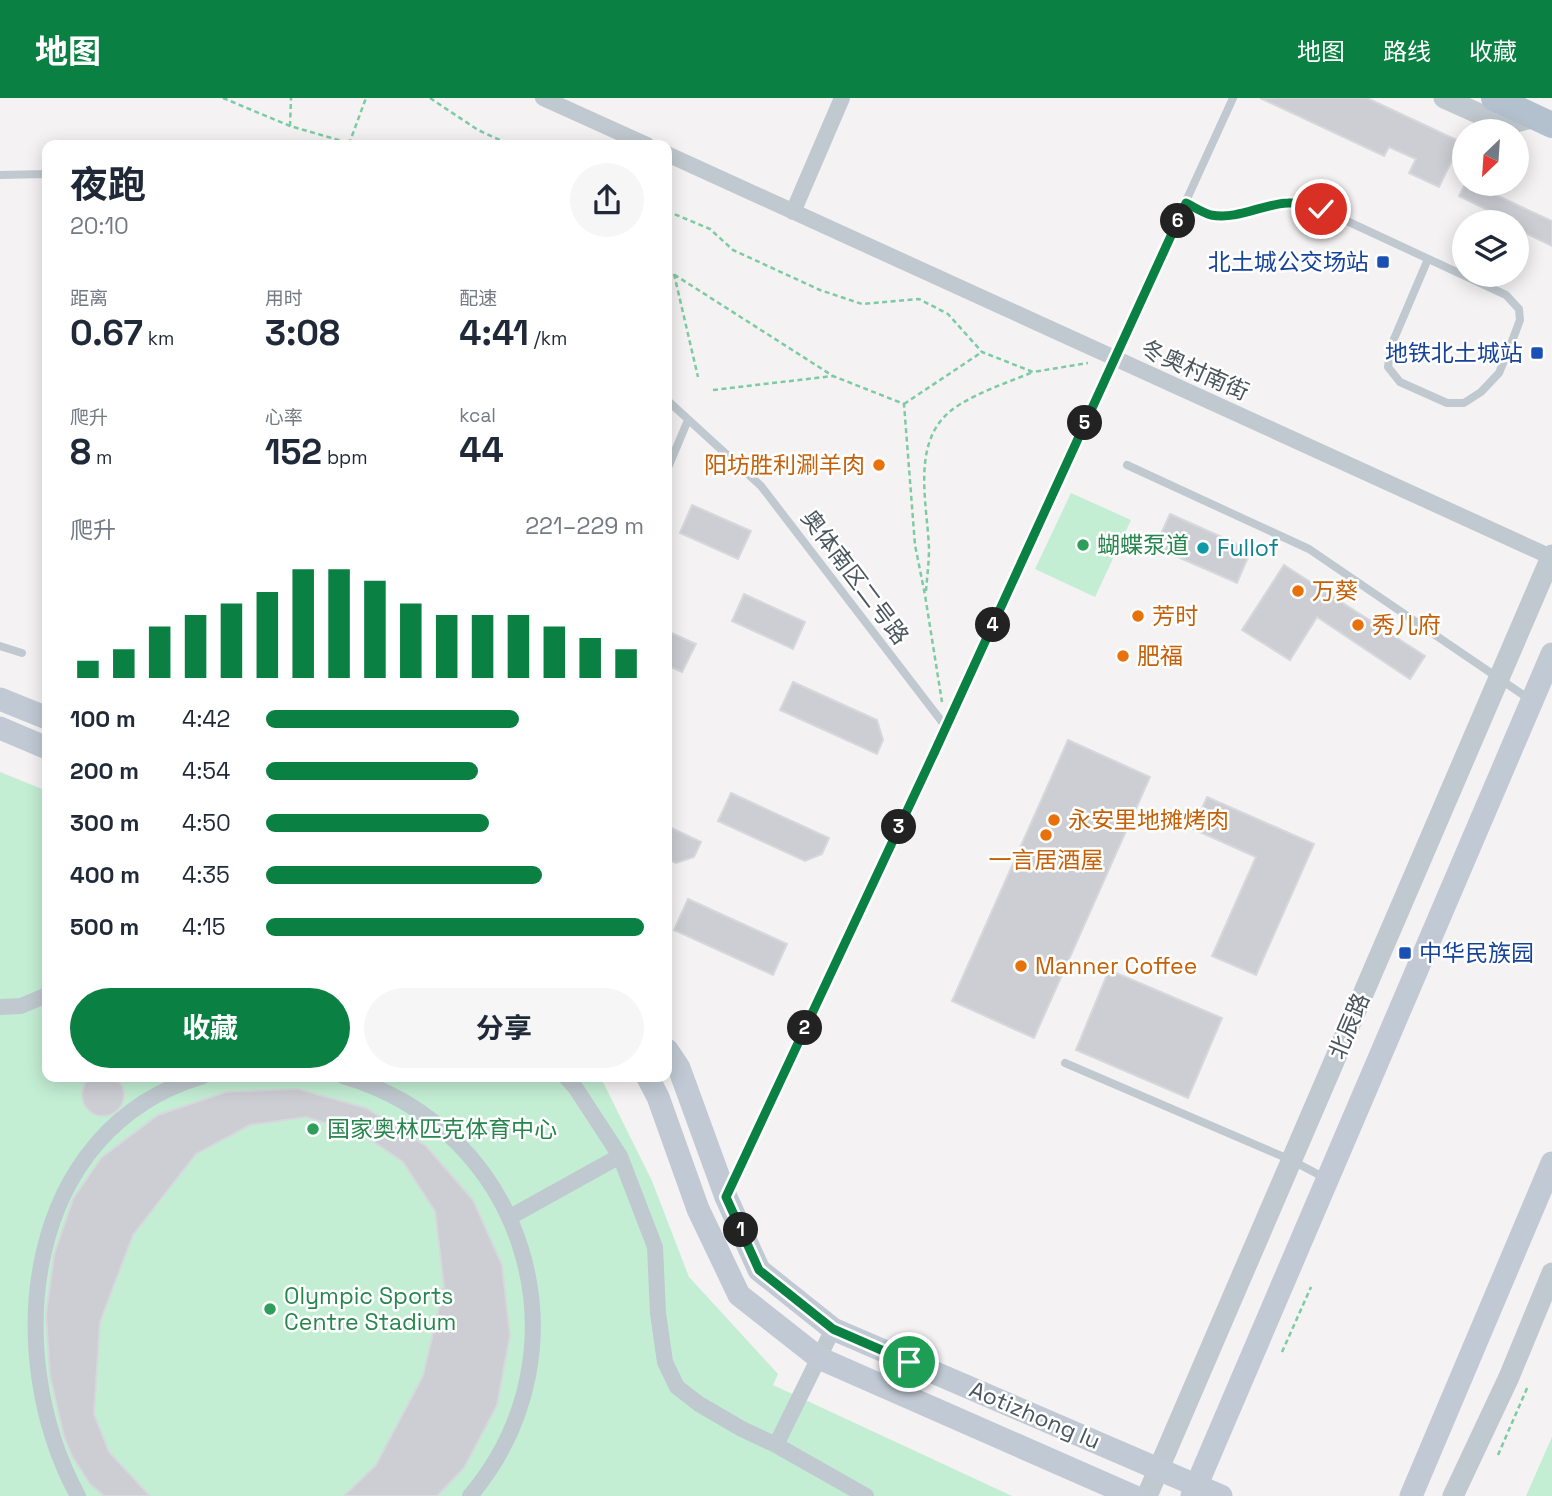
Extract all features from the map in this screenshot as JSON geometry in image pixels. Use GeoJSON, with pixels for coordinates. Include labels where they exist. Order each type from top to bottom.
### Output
{"type":"FeatureCollection","features":[{"type":"Feature","properties":{"kind":"main road"},"geometry":{"type":"LineString","coordinates":[[1494,98],[1544,121]]}},
{"type":"Feature","properties":{"kind":"main road","name":"北辰路"},"geometry":{"type":"LineString","coordinates":[[1194,1491],[1552,653]]}},
{"type":"Feature","properties":{"kind":"main road"},"geometry":{"type":"LineString","coordinates":[[0,699],[42,716]]}},
{"type":"Feature","properties":{"kind":"main road"},"geometry":{"type":"LineString","coordinates":[[0,728],[42,746]]}},
{"type":"Feature","properties":{"kind":"main road","name":"Aotizhong lu"},"geometry":{"type":"LineString","coordinates":[[672,1058],[679,1068],[726,1197],[759,1270],[833,1329],[1158,1468],[1194,1491],[1221,1496]]}},
{"type":"Feature","properties":{"kind":"main road","name":"Aotizhong lu"},"geometry":{"type":"LineString","coordinates":[[650,1082],[659,1097],[698,1209],[739,1295],[818,1358],[1133,1496]]}},
{"type":"Feature","properties":{"kind":"main road"},"geometry":{"type":"LineString","coordinates":[[1411,1496],[1552,1163]]}},
{"type":"Feature","properties":{"kind":"street"},"geometry":{"type":"LineString","coordinates":[[543,98],[636,140]]}},
{"type":"Feature","properties":{"kind":"street"},"geometry":{"type":"LineString","coordinates":[[793,212],[842,98]]}},
{"type":"Feature","properties":{"kind":"street"},"geometry":{"type":"LineString","coordinates":[[1444,98],[1504,125],[1544,121]]}},
{"type":"Feature","properties":{"kind":"street","name":"冬奥村南街"},"geometry":{"type":"LineString","coordinates":[[672,156],[1552,556]]}},
{"type":"Feature","properties":{"kind":"street","name":"北辰路"},"geometry":{"type":"LineString","coordinates":[[1147,1496],[1552,556]]}},
{"type":"Feature","properties":{"kind":"street"},"geometry":{"type":"LineString","coordinates":[[0,1007],[21,1006],[42,997]]}},
{"type":"Feature","properties":{"kind":"street"},"geometry":{"type":"LineString","coordinates":[[42,1208],[65,1171],[93,1138],[127,1111],[179,1082]]}},
{"type":"Feature","properties":{"kind":"street"},"geometry":{"type":"LineString","coordinates":[[358,1082],[413,1107],[437,1125],[479,1167],[510,1217],[521,1246],[532,1296],[534,1337],[524,1398],[500,1455],[470,1496]]}},
{"type":"Feature","properties":{"kind":"street"},"geometry":{"type":"LineString","coordinates":[[570,1082],[620,1156],[655,1247],[658,1313],[665,1362],[677,1387],[699,1404],[742,1429],[866,1496]]}},
{"type":"Feature","properties":{"kind":"street"},"geometry":{"type":"LineString","coordinates":[[510,1217],[620,1156]]}},
{"type":"Feature","properties":{"kind":"street"},"geometry":{"type":"LineString","coordinates":[[1454,1496],[1509,1377],[1552,1273]]}},
{"type":"Feature","properties":{"kind":"street"},"geometry":{"type":"LineString","coordinates":[[776,1445],[833,1329]]}},
{"type":"Feature","properties":{"kind":"street"},"geometry":{"type":"LineString","coordinates":[[35,1428],[50,1458],[78,1496]]}},
{"type":"Feature","properties":{"kind":"lane"},"geometry":{"type":"LineString","coordinates":[[726,1197],[946,727],[1233,98]]}},
{"type":"Feature","properties":{"kind":"lane"},"geometry":{"type":"LineString","coordinates":[[0,175],[42,174]]}},
{"type":"Feature","properties":{"kind":"lane"},"geometry":{"type":"LineString","coordinates":[[1186,203],[1210,215],[1254,211],[1272,204],[1292,202],[1321,209],[1506,295],[1519,309],[1520,320],[1499,373],[1481,392],[1464,403],[1447,403],[1400,382],[1388,367],[1391,346],[1428,259]]}},
{"type":"Feature","properties":{"kind":"lane","name":"奥体南区二号路"},"geometry":{"type":"LineString","coordinates":[[672,405],[761,486],[946,727]]}},
{"type":"Feature","properties":{"kind":"lane"},"geometry":{"type":"LineString","coordinates":[[672,458],[688,419]]}},
{"type":"Feature","properties":{"kind":"lane"},"geometry":{"type":"LineString","coordinates":[[1128,465],[1309,549],[1532,701]]}},
{"type":"Feature","properties":{"kind":"lane"},"geometry":{"type":"LineString","coordinates":[[0,646],[22,653]]}},
{"type":"Feature","properties":{"kind":"lane"},"geometry":{"type":"LineString","coordinates":[[1065,1063],[1291,1160],[1327,1179]]}},
{"type":"Feature","properties":{"kind":"path"},"geometry":{"type":"LineString","coordinates":[[223,98],[290,126],[336,140]]}},
{"type":"Feature","properties":{"kind":"path"},"geometry":{"type":"LineString","coordinates":[[290,126],[291,98]]}},
{"type":"Feature","properties":{"kind":"path"},"geometry":{"type":"LineString","coordinates":[[350,140],[366,98]]}},
{"type":"Feature","properties":{"kind":"path"},"geometry":{"type":"LineString","coordinates":[[430,98],[478,130],[500,140]]}},
{"type":"Feature","properties":{"kind":"path"},"geometry":{"type":"LineString","coordinates":[[672,214],[710,229],[733,250],[820,290],[862,304],[919,299],[948,314],[982,352],[1032,372]]}},
{"type":"Feature","properties":{"kind":"path"},"geometry":{"type":"LineString","coordinates":[[674,274],[833,376],[904,404]]}},
{"type":"Feature","properties":{"kind":"path"},"geometry":{"type":"LineString","coordinates":[[674,274],[698,377]]}},
{"type":"Feature","properties":{"kind":"path"},"geometry":{"type":"LineString","coordinates":[[904,404],[982,352]]}},
{"type":"Feature","properties":{"kind":"path"},"geometry":{"type":"LineString","coordinates":[[925,595],[929,553],[924,464],[929,439],[940,421],[958,405],[1032,372],[1115,359]]}},
{"type":"Feature","properties":{"kind":"path"},"geometry":{"type":"LineString","coordinates":[[713,390],[833,376]]}},
{"type":"Feature","properties":{"kind":"path"},"geometry":{"type":"LineString","coordinates":[[904,404],[915,545],[946,727]]}},
{"type":"Feature","properties":{"kind":"path"},"geometry":{"type":"LineString","coordinates":[[1282,1352],[1311,1287]]}},
{"type":"Feature","properties":{"kind":"path"},"geometry":{"type":"LineString","coordinates":[[1499,1455],[1528,1386]]}},
{"type":"Feature","properties":{"kind":"green space","name":"蝴蝶泵道"},"geometry":{"type":"Polygon","coordinates":[[[1071,493],[1131,520],[1095,597],[1035,569],[1071,493]]]}},
{"type":"Feature","properties":{"kind":"green space","name":"国家奥林匹克体育中心"},"geometry":{"type":"Polygon","coordinates":[[[0,772],[42,789],[42,1082],[603,1082],[652,1181],[689,1277],[778,1374],[773,1385],[1012,1496],[0,1496],[0,772]]]}},
{"type":"Feature","properties":{"kind":"green space"},"geometry":{"type":"Polygon","coordinates":[[[1552,1437],[1552,1496],[1526,1496],[1552,1437]]]}},
{"type":"Feature","properties":{"kind":"building"},"geometry":{"type":"Polygon","coordinates":[[[1260,98],[1367,98],[1452,138],[1452,160],[1439,187],[1409,173],[1416,159],[1389,147],[1384,156],[1260,98]]]}},
{"type":"Feature","properties":{"kind":"building"},"geometry":{"type":"Polygon","coordinates":[[[1459,196],[1498,196],[1528,210],[1488,210],[1459,196]]]}},
{"type":"Feature","properties":{"kind":"building"},"geometry":{"type":"Polygon","coordinates":[[[1529,210],[1552,221],[1552,246],[1529,235],[1529,210]]]}},
{"type":"Feature","properties":{"kind":"building"},"geometry":{"type":"Polygon","coordinates":[[[692,505],[751,531],[738,559],[680,533],[692,505]]]}},
{"type":"Feature","properties":{"kind":"building","name":"Fullof"},"geometry":{"type":"Polygon","coordinates":[[[1170,514],[1251,550],[1237,583],[1155,547],[1170,514]]]}},
{"type":"Feature","properties":{"kind":"building"},"geometry":{"type":"Polygon","coordinates":[[[1284,565],[1425,656],[1410,679],[1317,617],[1290,660],[1242,630],[1284,565]]]}},
{"type":"Feature","properties":{"kind":"building"},"geometry":{"type":"Polygon","coordinates":[[[744,594],[805,622],[793,649],[732,621],[744,594]]]}},
{"type":"Feature","properties":{"kind":"building"},"geometry":{"type":"Polygon","coordinates":[[[672,633],[696,644],[682,672],[672,667],[672,633]]]}},
{"type":"Feature","properties":{"kind":"building"},"geometry":{"type":"Polygon","coordinates":[[[793,682],[877,720],[883,740],[877,754],[780,710],[793,682]]]}},
{"type":"Feature","properties":{"kind":"building"},"geometry":{"type":"Polygon","coordinates":[[[1068,740],[1150,777],[1034,1038],[952,1001],[1068,740]]]}},
{"type":"Feature","properties":{"kind":"building"},"geometry":{"type":"Polygon","coordinates":[[[731,793],[829,838],[822,854],[805,861],[718,821],[731,793]]]}},
{"type":"Feature","properties":{"kind":"building"},"geometry":{"type":"Polygon","coordinates":[[[1207,797],[1314,844],[1256,975],[1212,956],[1256,857],[1193,829],[1207,797]]]}},
{"type":"Feature","properties":{"kind":"building"},"geometry":{"type":"Polygon","coordinates":[[[672,828],[701,842],[694,857],[676,863],[672,861],[672,828]]]}},
{"type":"Feature","properties":{"kind":"building"},"geometry":{"type":"Polygon","coordinates":[[[688,899],[787,944],[773,975],[674,930],[688,899]]]}},
{"type":"Feature","properties":{"kind":"building"},"geometry":{"type":"Polygon","coordinates":[[[1109,970],[1222,1018],[1188,1098],[1076,1050],[1109,970]]]}},
{"type":"Feature","properties":{"kind":"building"},"geometry":{"type":"Polygon","coordinates":[[[87,1082],[119,1082],[122,1087],[122,1103],[118,1110],[111,1114],[95,1114],[88,1110],[84,1103],[82,1095],[87,1082]]]}},
{"type":"Feature","properties":{"kind":"building"},"geometry":{"type":"Polygon","coordinates":[[[298,1089],[366,1108],[426,1146],[473,1200],[502,1265],[510,1335],[497,1405],[464,1468],[437,1496],[344,1496],[376,1465],[423,1376],[444,1286],[435,1211],[403,1162],[362,1134],[306,1117],[250,1125],[196,1154],[133,1235],[100,1322],[94,1414],[109,1452],[150,1496],[104,1496],[90,1484],[72,1456],[64,1436],[50,1376],[46,1315],[54,1255],[73,1199],[101,1158],[158,1115],[226,1092],[298,1089]]]}},
{"type":"Feature","properties":{"kind":"place","name":"北土城公交场站"},"geometry":{"type":"Point","coordinates":[1383,262]}},
{"type":"Feature","properties":{"kind":"place","name":"地铁北土城站"},"geometry":{"type":"Point","coordinates":[1537,353]}},
{"type":"Feature","properties":{"kind":"place","name":"阳坊胜利涮羊肉"},"geometry":{"type":"Point","coordinates":[879,465]}},
{"type":"Feature","properties":{"kind":"place","name":"蝴蝶泵道"},"geometry":{"type":"Point","coordinates":[1083,545]}},
{"type":"Feature","properties":{"kind":"place","name":"Fullof"},"geometry":{"type":"Point","coordinates":[1203,548]}},
{"type":"Feature","properties":{"kind":"place","name":"万葵"},"geometry":{"type":"Point","coordinates":[1298,591]}},
{"type":"Feature","properties":{"kind":"place","name":"芳时"},"geometry":{"type":"Point","coordinates":[1138,616]}},
{"type":"Feature","properties":{"kind":"place","name":"秀儿府"},"geometry":{"type":"Point","coordinates":[1358,625]}},
{"type":"Feature","properties":{"kind":"place","name":"肥福"},"geometry":{"type":"Point","coordinates":[1123,656]}},
{"type":"Feature","properties":{"kind":"place","name":"永安里地摊烤肉"},"geometry":{"type":"Point","coordinates":[1054,820]}},
{"type":"Feature","properties":{"kind":"place","name":"一言居酒屋"},"geometry":{"type":"Point","coordinates":[1046,835]}},
{"type":"Feature","properties":{"kind":"place","name":"中华民族园"},"geometry":{"type":"Point","coordinates":[1405,953]}},
{"type":"Feature","properties":{"kind":"place","name":"Manner Coffee"},"geometry":{"type":"Point","coordinates":[1021,966]}},
{"type":"Feature","properties":{"kind":"place","name":"国家奥林匹克体育中心"},"geometry":{"type":"Point","coordinates":[313,1129]}},
{"type":"Feature","properties":{"kind":"place","name":"Olympic Sports Centre Stadium"},"geometry":{"type":"Point","coordinates":[270,1309]}},
{"type":"Feature","properties":{"kind":"route"},"geometry":{"type":"LineString","coordinates":[[909,1362],[833,1329],[759,1270],[726,1197],[935,751],[1186,203],[1210,215],[1254,211],[1272,204],[1292,202],[1321,209]]}}]}
